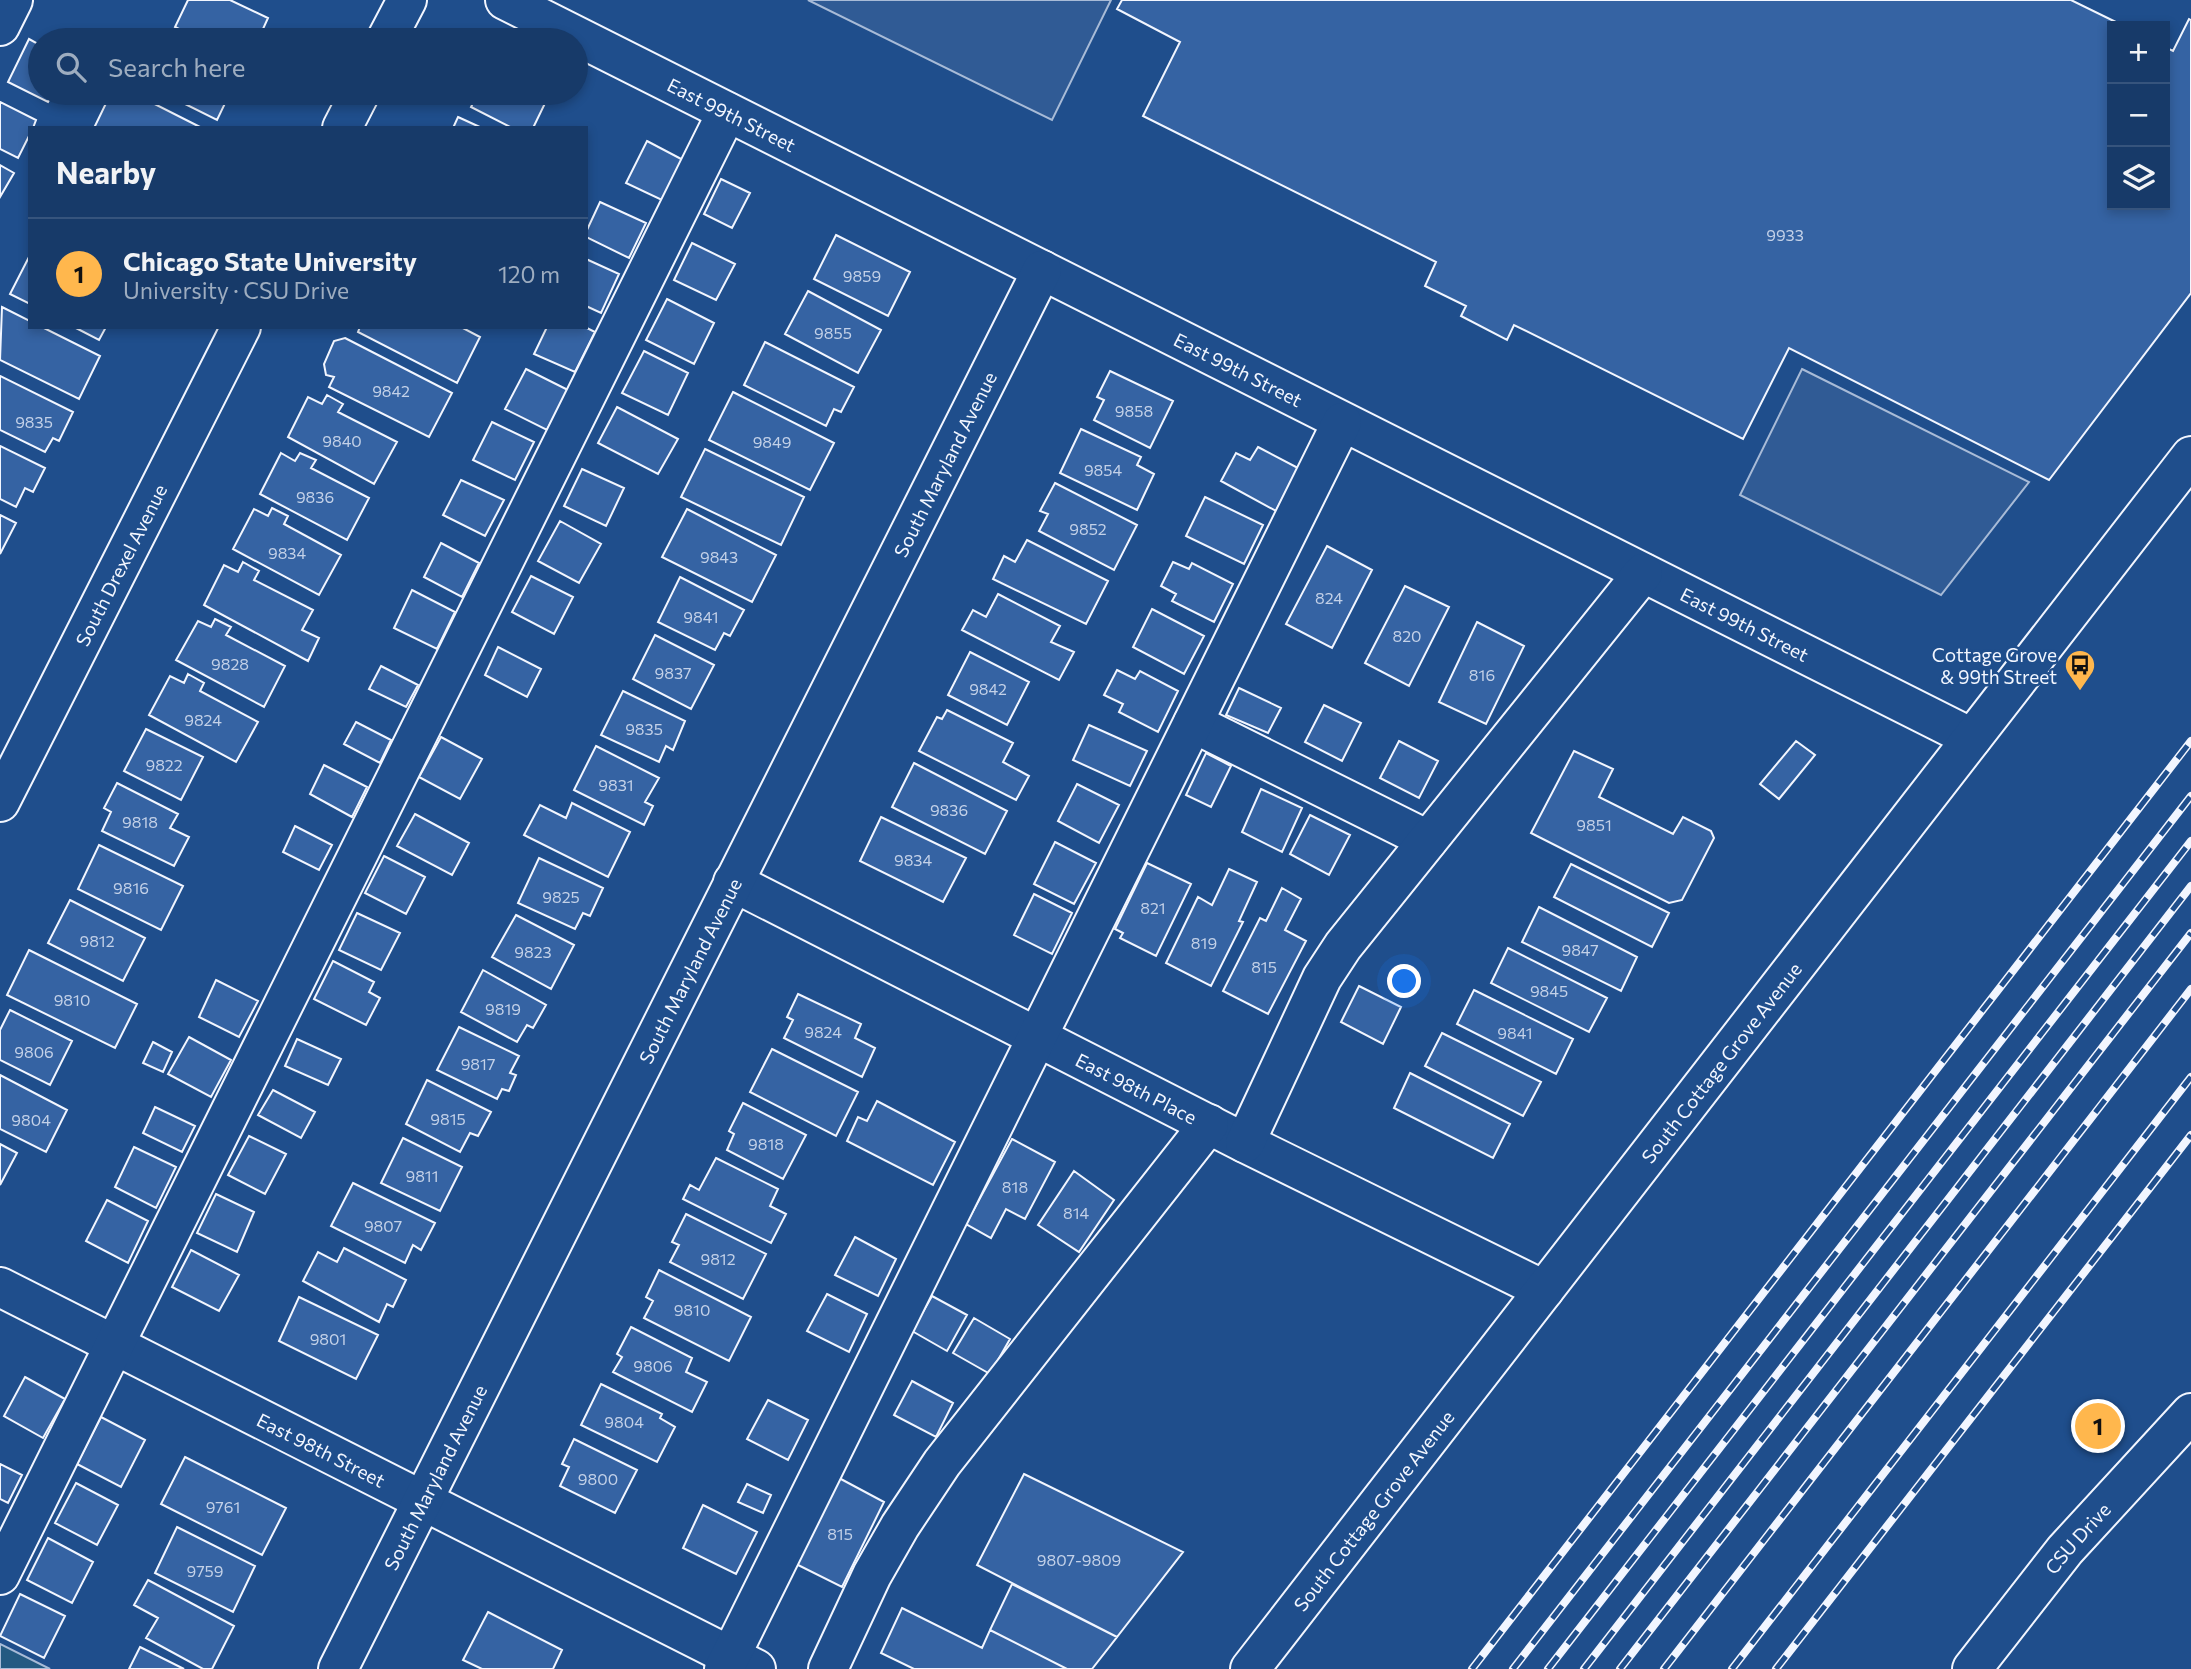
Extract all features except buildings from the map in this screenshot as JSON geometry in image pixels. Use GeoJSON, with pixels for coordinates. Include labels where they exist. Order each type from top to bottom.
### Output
{"type":"FeatureCollection","features":[{"type":"Feature","properties":{"kind":"street"},"geometry":{"type":"LineString","coordinates":[[0,26],[13,0]]}},
{"type":"Feature","properties":{"kind":"street"},"geometry":{"type":"LineString","coordinates":[[392,28],[407,0]]}},
{"type":"Feature","properties":{"kind":"street","name":"East 99th Street"},"geometry":{"type":"LineString","coordinates":[[505,0],[560,28]]}},
{"type":"Feature","properties":{"kind":"street","name":"East 99th Street"},"geometry":{"type":"LineString","coordinates":[[588,42],[1972,738]]}},
{"type":"Feature","properties":{"kind":"street"},"geometry":{"type":"LineString","coordinates":[[343,126],[354,105]]}},
{"type":"Feature","properties":{"kind":"street"},"geometry":{"type":"LineString","coordinates":[[0,1575],[727,112]]}},
{"type":"Feature","properties":{"kind":"street","name":"South Maryland Avenue"},"geometry":{"type":"LineString","coordinates":[[338,1669],[1042,270]]}},
{"type":"Feature","properties":{"kind":"street","name":"South Drexel Avenue"},"geometry":{"type":"LineString","coordinates":[[0,802],[240,329]]}},
{"type":"Feature","properties":{"kind":"street"},"geometry":{"type":"LineString","coordinates":[[737,1665],[1037,1037],[1342,422]]}},
{"type":"Feature","properties":{"kind":"street","name":"South Cottage Grove Avenue"},"geometry":{"type":"LineString","coordinates":[[1250,1669],[2191,456]]}},
{"type":"Feature","properties":{"kind":"street"},"geometry":{"type":"LineString","coordinates":[[1245,1143],[1322,978],[1343,946],[1643,573]]}},
{"type":"Feature","properties":{"kind":"street"},"geometry":{"type":"LineString","coordinates":[[1193,723],[1428,841]]}},
{"type":"Feature","properties":{"kind":"street","name":"East 98th Place"},"geometry":{"type":"LineString","coordinates":[[733,882],[1245,1143],[1544,1290]]}},
{"type":"Feature","properties":{"kind":"street"},"geometry":{"type":"LineString","coordinates":[[828,1669],[872,1575],[900,1526],[942,1463],[1209,1124]]}},
{"type":"Feature","properties":{"kind":"street","name":"East 98th Street"},"geometry":{"type":"LineString","coordinates":[[0,1287],[422,1500],[737,1665]]}},
{"type":"Feature","properties":{"kind":"street","name":"CSU Drive"},"geometry":{"type":"LineString","coordinates":[[1972,1669],[2065,1550],[2191,1413]]}},
{"type":"Feature","properties":{"kind":"shaded area"},"geometry":{"type":"Polygon","coordinates":[[[808,0],[1111,0],[1052,120],[808,0]]]}},
{"type":"Feature","properties":{"kind":"shaded area"},"geometry":{"type":"Polygon","coordinates":[[[1802,369],[2029,482],[1941,595],[1740,495],[1802,369]]]}},
{"type":"Feature","properties":{"kind":"shaded area"},"geometry":{"type":"Polygon","coordinates":[[[0,1644],[50,1669],[0,1669],[0,1644]]]}},
{"type":"Feature","properties":{"kind":"railway"},"geometry":{"type":"LineString","coordinates":[[1472,1669],[2191,741]]}},
{"type":"Feature","properties":{"kind":"railway"},"geometry":{"type":"LineString","coordinates":[[1513,1669],[2191,796]]}},
{"type":"Feature","properties":{"kind":"railway"},"geometry":{"type":"LineString","coordinates":[[1548,1669],[2191,841]]}},
{"type":"Feature","properties":{"kind":"railway"},"geometry":{"type":"LineString","coordinates":[[1584,1669],[2191,886]]}},
{"type":"Feature","properties":{"kind":"railway"},"geometry":{"type":"LineString","coordinates":[[1620,1669],[2191,933]]}},
{"type":"Feature","properties":{"kind":"railway"},"geometry":{"type":"LineString","coordinates":[[1664,1669],[2191,989]]}},
{"type":"Feature","properties":{"kind":"railway"},"geometry":{"type":"LineString","coordinates":[[1732,1669],[2191,1077]]}},
{"type":"Feature","properties":{"kind":"railway"},"geometry":{"type":"LineString","coordinates":[[1776,1669],[2191,1135]]}},
{"type":"Feature","properties":{"kind":"place","name":"Cottage Grove & 99th Street"},"geometry":{"type":"Point","coordinates":[2080,692]}},
{"type":"Feature","properties":{"kind":"place","name":"Chicago State University"},"geometry":{"type":"Point","coordinates":[2098,1426]}}]}
